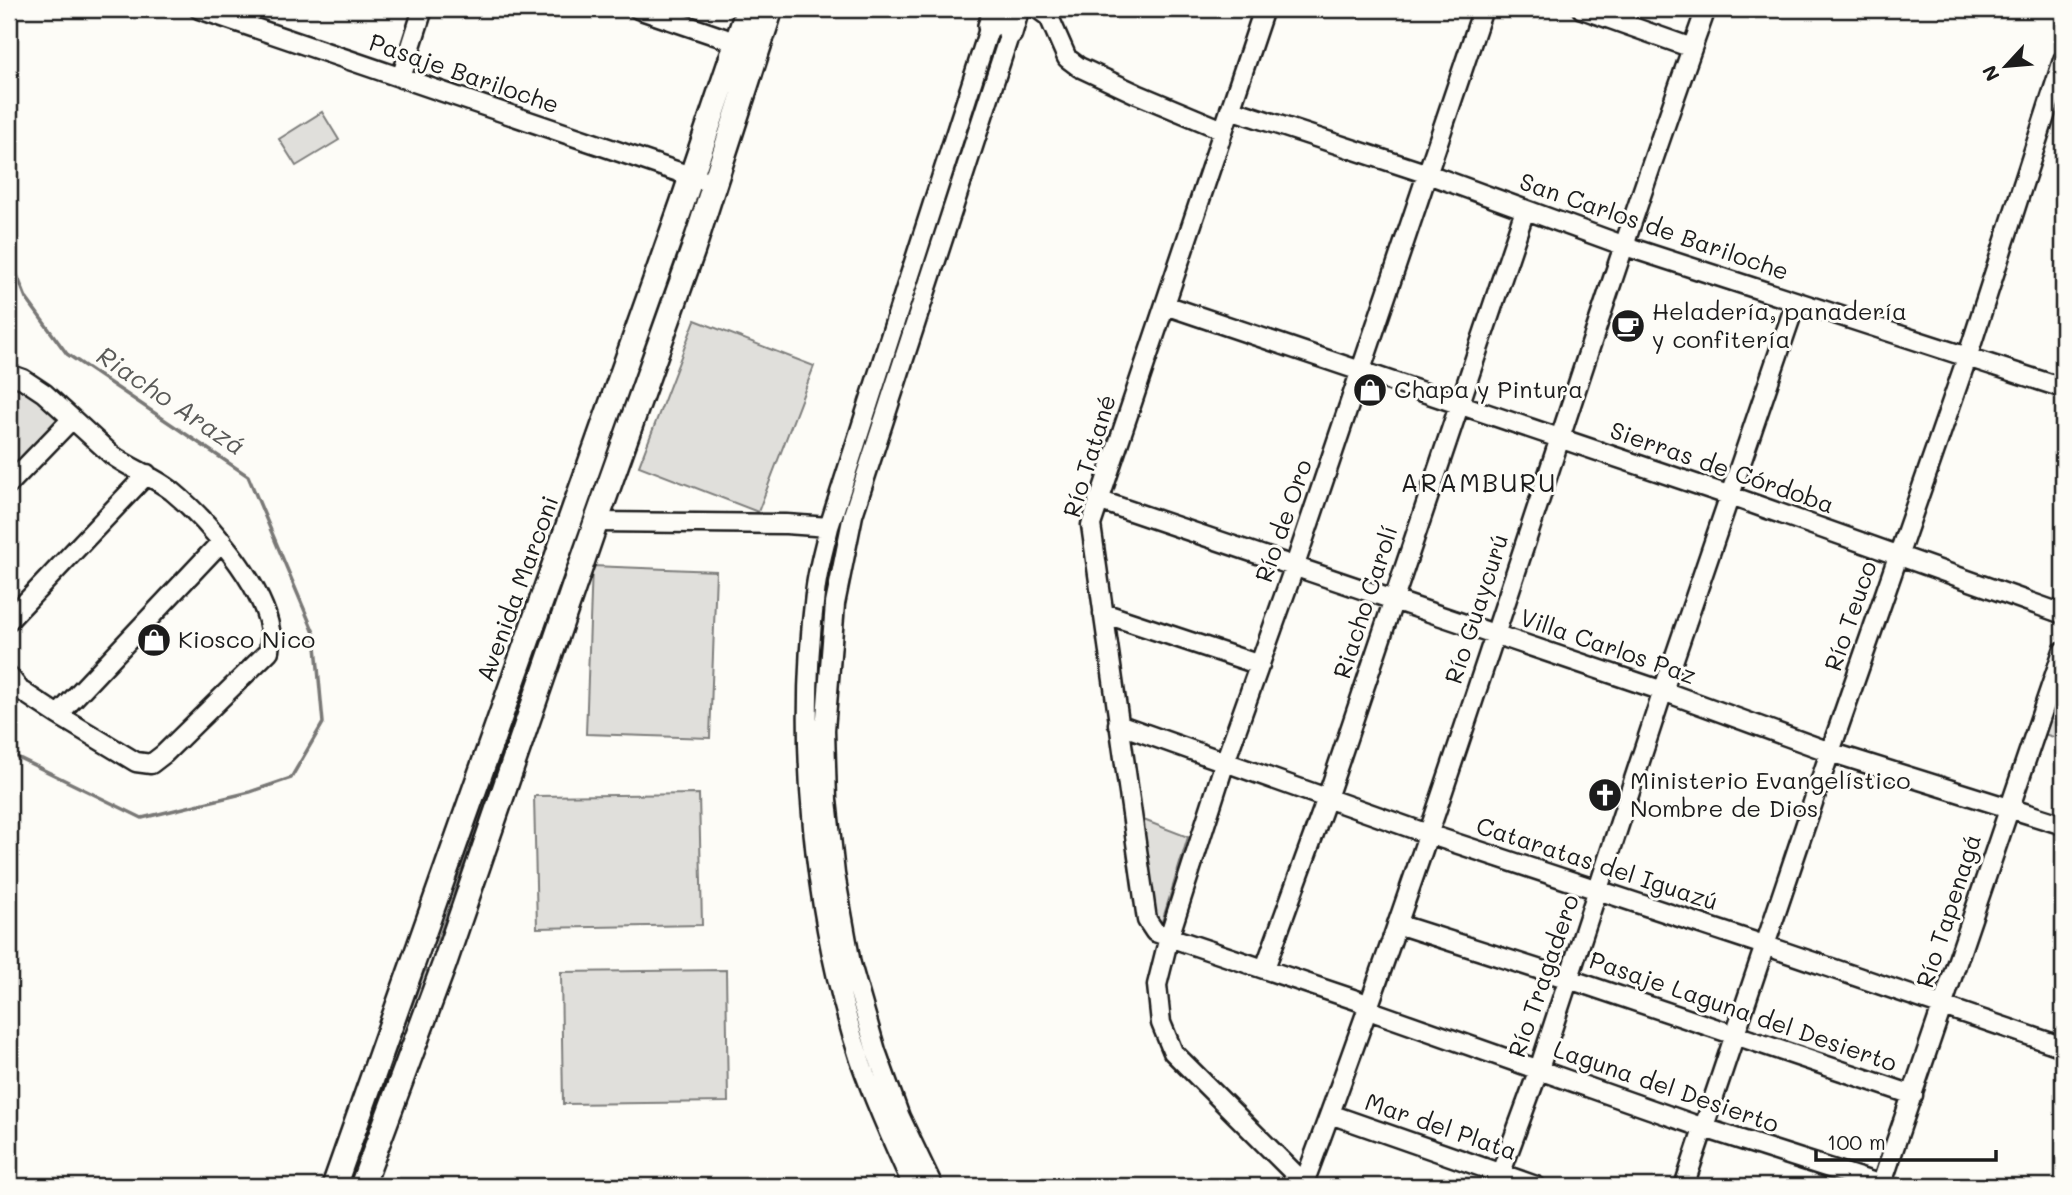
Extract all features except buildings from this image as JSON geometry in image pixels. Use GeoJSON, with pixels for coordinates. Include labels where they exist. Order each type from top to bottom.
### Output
{"type":"FeatureCollection","features":[{"type":"Feature","properties":{"kind":"main road","name":"Avenida Marconi"},"geometry":{"type":"LineString","coordinates":[[362,1186],[444,965],[596,522],[693,250],[714,184],[747,46],[748,9]]}},
{"type":"Feature","properties":{"kind":"main road","name":"Avenida Marconi"},"geometry":{"type":"LineString","coordinates":[[334,1186],[691,177],[747,46],[771,9]]}},
{"type":"Feature","properties":{"kind":"main road"},"geometry":{"type":"LineString","coordinates":[[572,514],[596,522]]}},
{"type":"Feature","properties":{"kind":"main road"},"geometry":{"type":"LineString","coordinates":[[415,958],[444,965]]}},
{"type":"Feature","properties":{"kind":"main road"},"geometry":{"type":"LineString","coordinates":[[359,1117],[385,1125]]}},
{"type":"Feature","properties":{"kind":"street","name":"Pasaje Bariloche"},"geometry":{"type":"LineString","coordinates":[[200,9],[714,184]]}},
{"type":"Feature","properties":{"kind":"street"},"geometry":{"type":"LineString","coordinates":[[401,78],[423,9]]}},
{"type":"Feature","properties":{"kind":"street"},"geometry":{"type":"LineString","coordinates":[[638,9],[747,46]]}},
{"type":"Feature","properties":{"kind":"street","name":"Río Tatané"},"geometry":{"type":"LineString","coordinates":[[1162,935],[1147,920],[1091,525],[1264,9]]}},
{"type":"Feature","properties":{"kind":"street","name":"Río de Oro"},"geometry":{"type":"LineString","coordinates":[[1305,1185],[1173,1052],[1161,1023],[1157,985],[1162,935],[1294,568],[1483,9]]}},
{"type":"Feature","properties":{"kind":"street"},"geometry":{"type":"LineString","coordinates":[[1581,9],[1692,48]]}},
{"type":"Feature","properties":{"kind":"street","name":"Río Guaycurú"},"geometry":{"type":"LineString","coordinates":[[1305,1185],[1428,834],[1559,437],[1706,9]]}},
{"type":"Feature","properties":{"kind":"street"},"geometry":{"type":"LineString","coordinates":[[1010,15],[1049,17],[1067,58],[1079,67],[1223,130]]}},
{"type":"Feature","properties":{"kind":"street"},"geometry":{"type":"LineString","coordinates":[[914,1186],[884,1124],[860,1058],[835,970],[819,877],[809,754],[809,681],[815,592],[828,527],[1010,15]]}},
{"type":"Feature","properties":{"kind":"street"},"geometry":{"type":"LineString","coordinates":[[933,1186],[901,1118],[880,1062],[851,964],[835,874],[828,812],[825,730],[835,604],[853,515],[1010,15]]}},
{"type":"Feature","properties":{"kind":"street","name":"Río Teuco"},"geometry":{"type":"LineString","coordinates":[[1684,1186],[1764,945],[1968,355],[2063,60]]}},
{"type":"Feature","properties":{"kind":"street","name":"San Carlos de Bariloche"},"geometry":{"type":"LineString","coordinates":[[1230,109],[1428,174],[1625,246],[2063,388]]}},
{"type":"Feature","properties":{"kind":"street","name":"Riacho Carolí"},"geometry":{"type":"LineString","coordinates":[[1265,968],[1327,798],[1525,210]]}},
{"type":"Feature","properties":{"kind":"street","name":"Río Tragadero"},"geometry":{"type":"LineString","coordinates":[[1498,1180],[1539,1069],[1663,691],[1797,302]]}},
{"type":"Feature","properties":{"kind":"street","name":"Sierras de Córdoba"},"geometry":{"type":"LineString","coordinates":[[1165,305],[1731,496],[2063,614]]}},
{"type":"Feature","properties":{"kind":"street"},"geometry":{"type":"LineString","coordinates":[[9,374],[23,379],[44,393],[112,455],[173,491],[222,541],[238,563],[266,611],[271,633],[269,651],[151,764],[136,762],[58,715],[20,690],[9,676]]}},
{"type":"Feature","properties":{"kind":"street"},"geometry":{"type":"LineString","coordinates":[[9,484],[71,420]]}},
{"type":"Feature","properties":{"kind":"street"},"geometry":{"type":"LineString","coordinates":[[9,620],[147,474]]}},
{"type":"Feature","properties":{"kind":"street","name":"Villa Carlos Paz"},"geometry":{"type":"LineString","coordinates":[[1098,500],[1663,691],[1830,752],[2063,825]]}},
{"type":"Feature","properties":{"kind":"street"},"geometry":{"type":"LineString","coordinates":[[596,522],[828,527]]}},
{"type":"Feature","properties":{"kind":"street"},"geometry":{"type":"LineString","coordinates":[[58,715],[222,541]]}},
{"type":"Feature","properties":{"kind":"street"},"geometry":{"type":"LineString","coordinates":[[1103,613],[1260,665]]}},
{"type":"Feature","properties":{"kind":"street","name":"Río Tapenagá"},"geometry":{"type":"LineString","coordinates":[[1882,1186],[2063,651]]}},
{"type":"Feature","properties":{"kind":"street","name":"Cataratas del Iguazú"},"geometry":{"type":"LineString","coordinates":[[1118,724],[1428,834],[2063,1047]]}},
{"type":"Feature","properties":{"kind":"street","name":"Pasaje Laguna del Desierto"},"geometry":{"type":"LineString","coordinates":[[1397,924],[1913,1095]]}},
{"type":"Feature","properties":{"kind":"street","name":"Laguna del Desierto"},"geometry":{"type":"LineString","coordinates":[[1162,935],[1359,1001],[1377,1013],[1704,1128],[1882,1186]]}},
{"type":"Feature","properties":{"kind":"street","name":"Mar del Plata"},"geometry":{"type":"LineString","coordinates":[[1330,1114],[1498,1180],[1536,1186]]}},
{"type":"Feature","properties":{"kind":"shaded area"},"geometry":{"type":"Polygon","coordinates":[[[322,112],[339,140],[296,166],[279,139],[322,112]]]}},
{"type":"Feature","properties":{"kind":"shaded area"},"geometry":{"type":"Polygon","coordinates":[[[694,196],[697,197],[592,500],[589,499],[694,196]]]}},
{"type":"Feature","properties":{"kind":"shaded area"},"geometry":{"type":"Polygon","coordinates":[[[695,320],[814,366],[758,512],[639,466],[695,320]]]}},
{"type":"Feature","properties":{"kind":"shaded area"},"geometry":{"type":"Polygon","coordinates":[[[9,380],[27,391],[58,418],[9,472],[9,380]]]}},
{"type":"Feature","properties":{"kind":"shaded area"},"geometry":{"type":"Polygon","coordinates":[[[592,566],[716,571],[710,738],[586,734],[592,566]]]}},
{"type":"Feature","properties":{"kind":"shaded area"},"geometry":{"type":"Polygon","coordinates":[[[2059,690],[2063,691],[2063,740],[2044,734],[2059,690]]]}},
{"type":"Feature","properties":{"kind":"shaded area"},"geometry":{"type":"Polygon","coordinates":[[[517,701],[520,702],[435,948],[432,947],[517,701]]]}},
{"type":"Feature","properties":{"kind":"shaded area"},"geometry":{"type":"Polygon","coordinates":[[[699,794],[702,925],[537,928],[534,796],[699,794]]]}},
{"type":"Feature","properties":{"kind":"shaded area"},"geometry":{"type":"Polygon","coordinates":[[[1141,819],[1188,837],[1161,925],[1154,918],[1141,819]]]}},
{"type":"Feature","properties":{"kind":"shaded area"},"geometry":{"type":"Polygon","coordinates":[[[425,970],[428,972],[377,1111],[374,1110],[425,970]]]}},
{"type":"Feature","properties":{"kind":"shaded area"},"geometry":{"type":"Polygon","coordinates":[[[726,970],[728,1102],[563,1104],[561,972],[726,970]]]}},
{"type":"Feature","properties":{"kind":"waterway","name":"Riacho Arazá"},"geometry":{"type":"LineString","coordinates":[[9,255],[26,298],[67,354],[248,476],[315,635],[323,723],[291,778],[250,792],[142,818],[9,753]]}},
{"type":"Feature","properties":{"kind":"place","name":"Heladería, panadería y confitería"},"geometry":{"type":"Point","coordinates":[1628,326]}},
{"type":"Feature","properties":{"kind":"place","name":"Chapa y Pintura"},"geometry":{"type":"Point","coordinates":[1370,390]}},
{"type":"Feature","properties":{"kind":"place","name":"Kiosco Nico"},"geometry":{"type":"Point","coordinates":[154,640]}},
{"type":"Feature","properties":{"kind":"place","name":"Ministerio Evangelístico Nombre de Dios"},"geometry":{"type":"Point","coordinates":[1605,795]}},
{"type":"Feature","properties":{"kind":"district","name":"ARAMBURU"},"geometry":{"type":"Point","coordinates":[1479,483]}}]}
